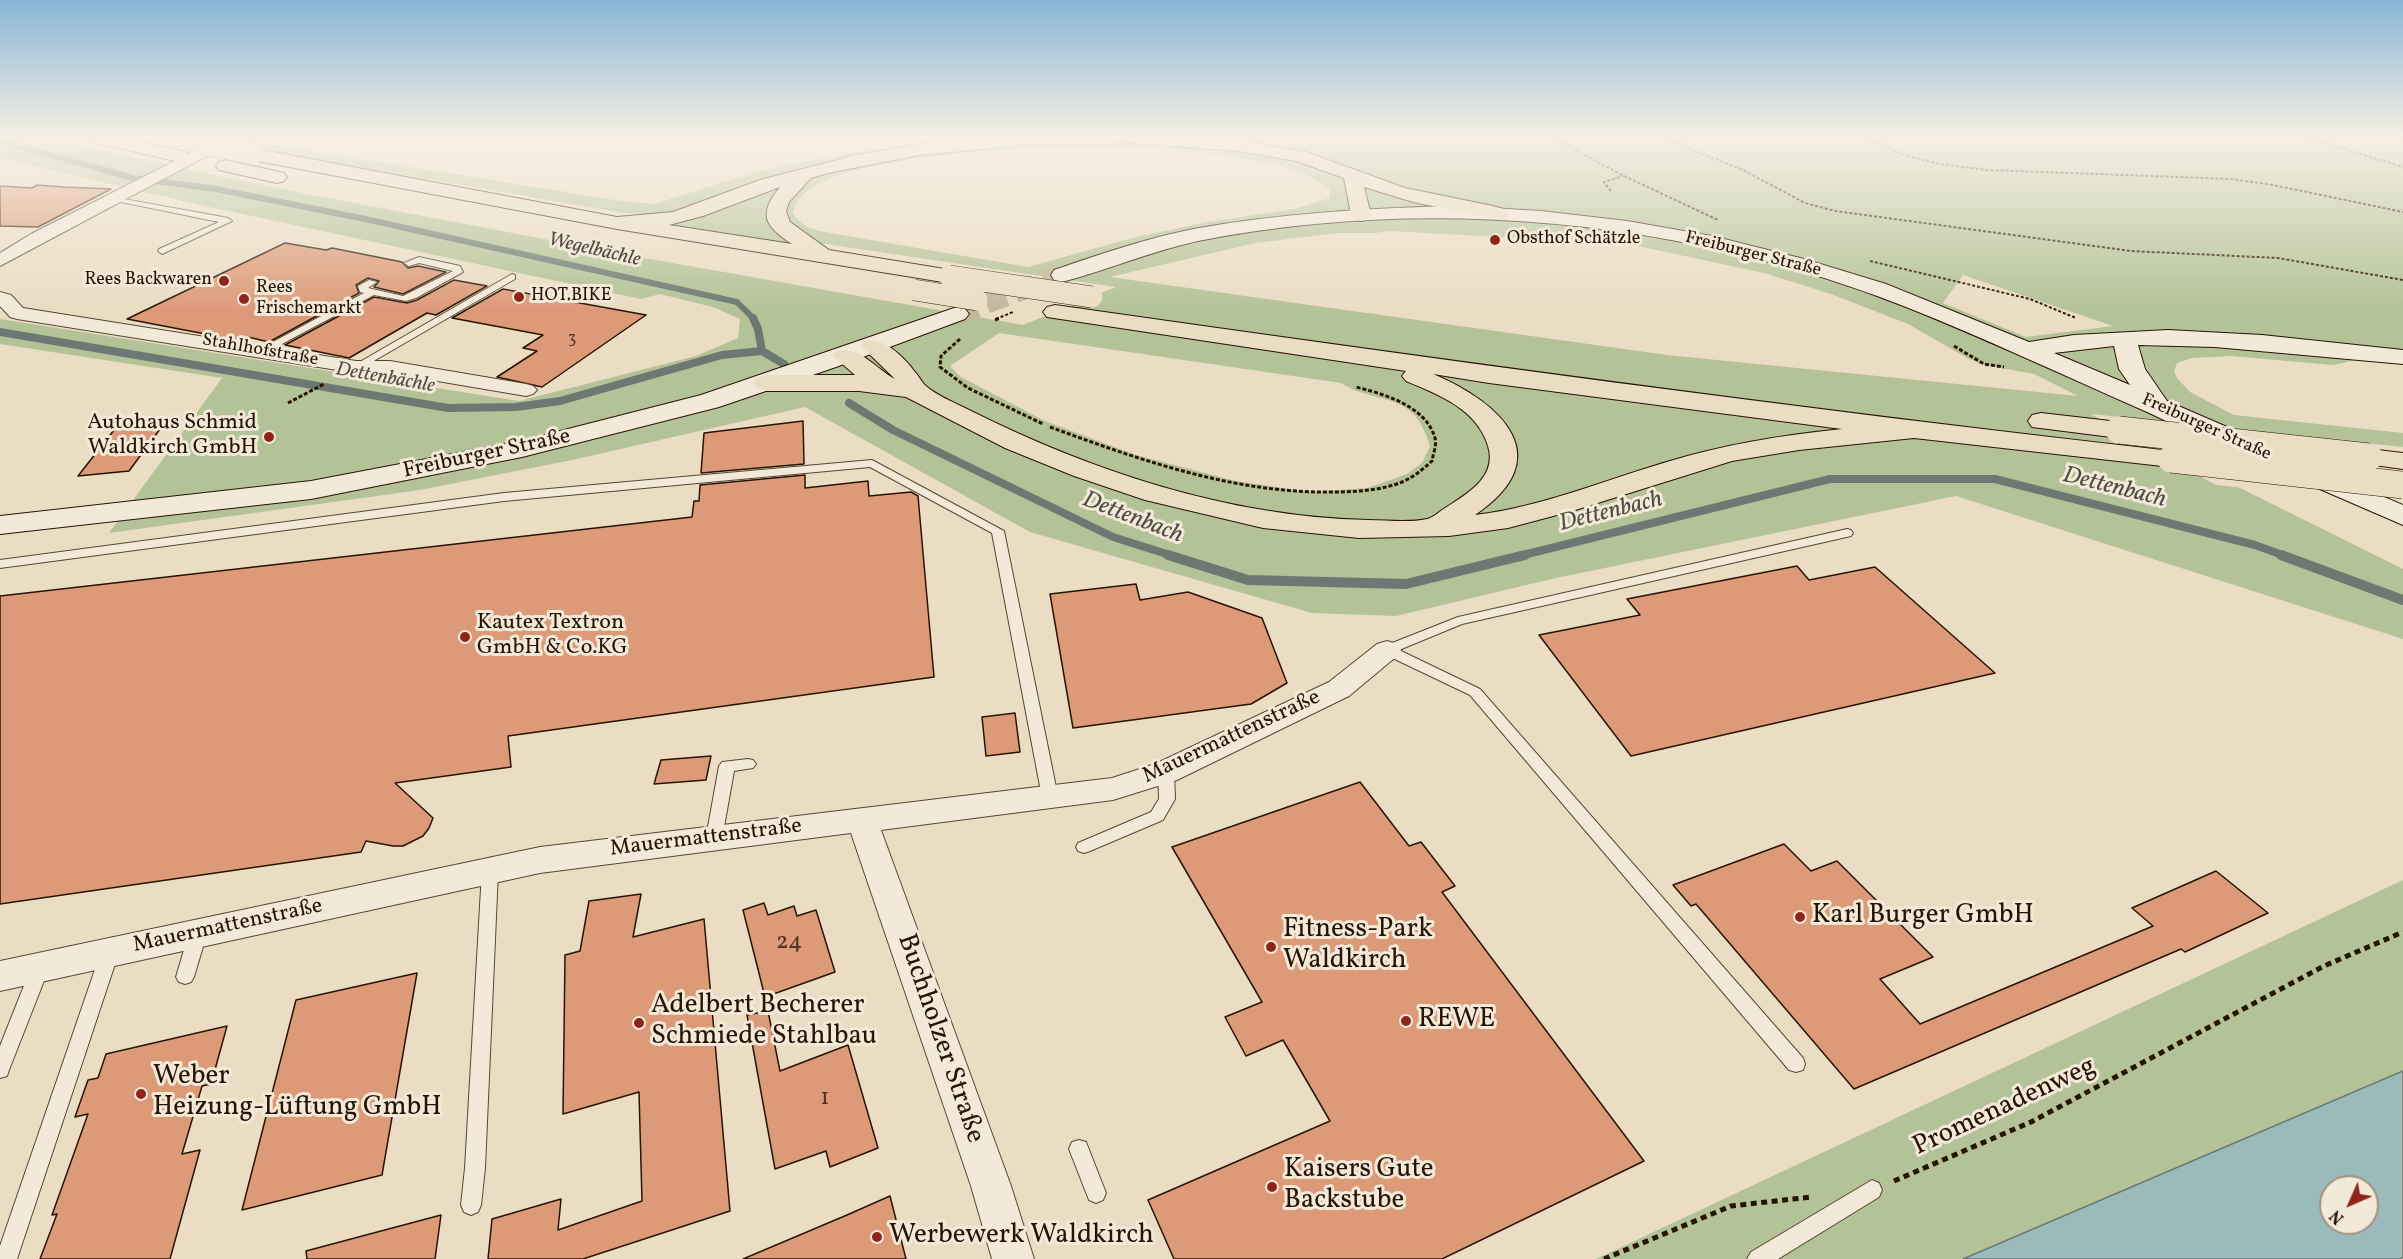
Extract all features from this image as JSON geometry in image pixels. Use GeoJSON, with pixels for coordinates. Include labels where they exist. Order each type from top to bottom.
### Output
{"type":"FeatureCollection","features":[{"type":"Feature","properties":{"kind":"highway"},"geometry":{"type":"LineString","coordinates":[[373,195],[533,226],[914,290],[1375,358],[1914,430],[2403,486]]}},
{"type":"Feature","properties":{"kind":"highway"},"geometry":{"type":"LineString","coordinates":[[468,195],[617,223],[827,257],[1431,346],[1742,386],[2403,460]]}},
{"type":"Feature","properties":{"kind":"highway"},"geometry":{"type":"LineString","coordinates":[[617,223],[677,217],[736,195]]}},
{"type":"Feature","properties":{"kind":"highway"},"geometry":{"type":"LineString","coordinates":[[783,195],[777,201],[774,212],[777,220],[785,229],[827,257]]}},
{"type":"Feature","properties":{"kind":"highway"},"geometry":{"type":"LineString","coordinates":[[1357,195],[1361,215]]}},
{"type":"Feature","properties":{"kind":"highway"},"geometry":{"type":"LineString","coordinates":[[1389,195],[1396,213]]}},
{"type":"Feature","properties":{"kind":"highway"},"geometry":{"type":"LineString","coordinates":[[1409,195],[1473,206],[1500,214]]}},
{"type":"Feature","properties":{"kind":"highway"},"geometry":{"type":"LineString","coordinates":[[873,346],[904,374],[917,392]]}},
{"type":"Feature","properties":{"kind":"highway"},"geometry":{"type":"LineString","coordinates":[[845,356],[887,386]]}},
{"type":"Feature","properties":{"kind":"highway"},"geometry":{"type":"LineString","coordinates":[[1375,358],[1455,393],[1486,416],[1497,430],[1502,443],[1505,459],[1494,484],[1438,527]]}},
{"type":"Feature","properties":{"kind":"highway"},"geometry":{"type":"LineString","coordinates":[[766,383],[861,382],[917,392],[979,426],[1036,451],[1174,501],[1217,512],[1302,524],[1366,529],[1485,523],[1538,512],[1669,469],[1733,453],[1799,441],[1914,430]]}},
{"type":"Feature","properties":{"kind":"main road","name":"Freiburger Straße"},"geometry":{"type":"LineString","coordinates":[[1062,275],[1137,250],[1197,236],[1291,221],[1396,213],[1500,214],[1622,226],[1762,255],[1881,290],[2157,406],[2403,516]]}},
{"type":"Feature","properties":{"kind":"main road","name":"Freiburger Straße"},"geometry":{"type":"LineString","coordinates":[[0,525],[233,501],[369,480],[522,450],[701,403],[873,346],[961,325]]}},
{"type":"Feature","properties":{"kind":"main road"},"geometry":{"type":"LineString","coordinates":[[2041,356],[2114,339],[2166,338],[2239,342],[2403,357]]}},
{"type":"Feature","properties":{"kind":"main road"},"geometry":{"type":"LineString","coordinates":[[2114,339],[2157,406]]}},
{"type":"Feature","properties":{"kind":"street"},"geometry":{"type":"LineString","coordinates":[[0,261],[37,238],[124,195]]}},
{"type":"Feature","properties":{"kind":"street"},"geometry":{"type":"LineString","coordinates":[[9,237],[37,238]]}},
{"type":"Feature","properties":{"kind":"street","name":"Stahlhofstraße"},"geometry":{"type":"LineString","coordinates":[[0,298],[4,299],[17,313],[356,367],[390,367],[526,390]]}},
{"type":"Feature","properties":{"kind":"street","name":"Mauermattenstraße"},"geometry":{"type":"LineString","coordinates":[[0,976],[540,860],[1113,789],[1166,772],[1339,689],[1387,650]]}},
{"type":"Feature","properties":{"kind":"street","name":"Buchholzer Straße"},"geometry":{"type":"LineString","coordinates":[[862,820],[991,1186],[1013,1259]]}},
{"type":"Feature","properties":{"kind":"lane"},"geometry":{"type":"LineString","coordinates":[[116,199],[228,221],[230,225],[180,248],[162,251]]}},
{"type":"Feature","properties":{"kind":"lane"},"geometry":{"type":"LineString","coordinates":[[372,282],[363,286],[363,290],[403,299],[458,272],[457,268],[419,260],[409,264]]}},
{"type":"Feature","properties":{"kind":"lane"},"geometry":{"type":"LineString","coordinates":[[356,367],[512,277]]}},
{"type":"Feature","properties":{"kind":"lane"},"geometry":{"type":"LineString","coordinates":[[261,351],[373,292]]}},
{"type":"Feature","properties":{"kind":"lane"},"geometry":{"type":"LineString","coordinates":[[0,564],[504,497],[872,463],[998,531],[1050,797]]}},
{"type":"Feature","properties":{"kind":"lane"},"geometry":{"type":"LineString","coordinates":[[1387,650],[1458,621],[1846,533]]}},
{"type":"Feature","properties":{"kind":"lane"},"geometry":{"type":"LineString","coordinates":[[1387,650],[1475,692],[1796,1064]]}},
{"type":"Feature","properties":{"kind":"lane"},"geometry":{"type":"LineString","coordinates":[[714,838],[727,766],[748,764]]}},
{"type":"Feature","properties":{"kind":"lane"},"geometry":{"type":"LineString","coordinates":[[1084,847],[1157,816],[1167,799],[1166,772]]}},
{"type":"Feature","properties":{"kind":"lane"},"geometry":{"type":"LineString","coordinates":[[471,1205],[475,1168],[490,871]]}},
{"type":"Feature","properties":{"kind":"lane"},"geometry":{"type":"LineString","coordinates":[[185,977],[198,933]]}},
{"type":"Feature","properties":{"kind":"lane"},"geometry":{"type":"LineString","coordinates":[[6,1259],[111,952]]}},
{"type":"Feature","properties":{"kind":"lane"},"geometry":{"type":"LineString","coordinates":[[0,1070],[40,968]]}},
{"type":"Feature","properties":{"kind":"lane"},"geometry":{"type":"LineString","coordinates":[[1079,1149],[1096,1193]]}},
{"type":"Feature","properties":{"kind":"lane"},"geometry":{"type":"LineString","coordinates":[[1758,1259],[1872,1190]]}},
{"type":"Feature","properties":{"kind":"path"},"geometry":{"type":"LineString","coordinates":[[1664,195],[1719,220]]}},
{"type":"Feature","properties":{"kind":"path"},"geometry":{"type":"LineString","coordinates":[[1789,195],[1805,203],[1835,212],[2131,251],[2278,258],[2403,280]]}},
{"type":"Feature","properties":{"kind":"path"},"geometry":{"type":"LineString","coordinates":[[2320,195],[2403,212]]}},
{"type":"Feature","properties":{"kind":"path"},"geometry":{"type":"LineString","coordinates":[[1863,259],[2030,299],[2077,319]]}},
{"type":"Feature","properties":{"kind":"path"},"geometry":{"type":"LineString","coordinates":[[993,320],[1015,312]]}},
{"type":"Feature","properties":{"kind":"path"},"geometry":{"type":"LineString","coordinates":[[961,325],[941,356],[940,367],[968,388],[1048,427],[1132,458],[1236,484],[1300,493],[1371,490],[1409,478],[1432,461],[1436,440],[1428,424],[1411,408],[1387,395],[1356,387]]}},
{"type":"Feature","properties":{"kind":"path"},"geometry":{"type":"LineString","coordinates":[[1951,344],[1984,364],[2006,367],[2041,356]]}},
{"type":"Feature","properties":{"kind":"path"},"geometry":{"type":"LineString","coordinates":[[288,403],[310,392]]}},
{"type":"Feature","properties":{"kind":"path","name":"Promenadenweg"},"geometry":{"type":"LineString","coordinates":[[1872,1190],[2031,1122],[2324,966],[2403,932]]}},
{"type":"Feature","properties":{"kind":"path"},"geometry":{"type":"LineString","coordinates":[[1604,1259],[1731,1206],[1813,1197]]}},
{"type":"Feature","properties":{"kind":"green space"},"geometry":{"type":"Polygon","coordinates":[[[157,195],[311,195],[639,257],[1023,325],[1116,287],[825,244],[783,242],[670,224],[646,214],[624,213],[518,195],[583,195],[654,204],[684,195],[805,195],[799,199],[793,212],[804,224],[819,231],[1028,267],[1136,237],[1202,223],[1294,209],[1330,198],[1330,195],[2403,195],[2403,364],[2356,360],[2333,365],[2231,356],[2192,358],[2177,363],[2174,371],[2177,378],[2190,392],[2234,415],[2403,433],[2403,447],[2091,414],[2216,485],[2238,487],[2403,569],[2403,639],[1956,496],[1556,578],[1396,616],[1312,613],[1030,532],[805,407],[572,460],[420,490],[109,533],[222,378],[0,344],[0,319],[519,401],[696,356],[738,338],[740,319],[713,307],[660,294],[641,299],[157,195]],[[1390,231],[1337,233],[1255,243],[1110,277],[1667,355],[2078,396],[2034,374],[1985,365],[1969,359],[1908,324],[1831,294],[1764,273],[1628,244],[1390,231]],[[1963,275],[1943,303],[2026,337],[2113,326],[1963,275]],[[999,333],[950,366],[961,377],[1045,421],[1136,455],[1236,481],[1309,492],[1367,488],[1407,474],[1422,463],[1430,446],[1423,428],[1414,415],[1404,407],[1341,383],[999,333]]]}},
{"type":"Feature","properties":{"kind":"green space"},"geometry":{"type":"Polygon","coordinates":[[[2403,880],[2403,1071],[1963,1259],[1596,1259],[2403,880]]]}},
{"type":"Feature","properties":{"kind":"water"},"geometry":{"type":"Polygon","coordinates":[[[2403,1071],[2403,1257],[2400,1259],[1963,1259],[2403,1071]]]}},
{"type":"Feature","properties":{"kind":"building"},"geometry":{"type":"Polygon","coordinates":[[[0,195],[100,195],[38,227],[0,226],[0,195]]]}},
{"type":"Feature","properties":{"kind":"building","name":"Rees Frischemarkt"},"geometry":{"type":"Polygon","coordinates":[[[285,243],[326,250],[332,248],[402,262],[408,268],[418,266],[446,272],[403,294],[374,287],[379,281],[368,278],[356,285],[359,293],[269,342],[248,337],[242,341],[127,319],[285,243]]]}},
{"type":"Feature","properties":{"kind":"building"},"geometry":{"type":"Polygon","coordinates":[[[454,280],[487,286],[436,315],[427,313],[349,358],[285,345],[374,297],[407,303],[454,280]]]}},
{"type":"Feature","properties":{"kind":"building"},"geometry":{"type":"Polygon","coordinates":[[[503,289],[646,315],[542,387],[497,377],[537,351],[523,348],[543,335],[452,318],[503,289]]]}},
{"type":"Feature","properties":{"kind":"building"},"geometry":{"type":"Polygon","coordinates":[[[166,421],[129,471],[78,476],[118,425],[166,421]]]}},
{"type":"Feature","properties":{"kind":"building"},"geometry":{"type":"Polygon","coordinates":[[[803,421],[804,464],[701,473],[704,433],[803,421]]]}},
{"type":"Feature","properties":{"kind":"building","name":"Kautex Textron GmbH & Co.KG"},"geometry":{"type":"Polygon","coordinates":[[[805,475],[805,488],[868,481],[869,496],[911,492],[918,496],[934,677],[508,736],[511,767],[395,783],[433,818],[423,836],[403,846],[366,841],[361,852],[0,904],[0,596],[692,517],[694,501],[699,501],[700,485],[805,475]]]}},
{"type":"Feature","properties":{"kind":"building"},"geometry":{"type":"Polygon","coordinates":[[[1797,566],[1809,580],[1875,567],[1995,673],[1631,756],[1539,635],[1640,615],[1627,599],[1797,566]]]}},
{"type":"Feature","properties":{"kind":"building"},"geometry":{"type":"Polygon","coordinates":[[[1136,584],[1140,600],[1188,592],[1262,618],[1287,683],[1251,704],[1073,728],[1050,594],[1136,584]]]}},
{"type":"Feature","properties":{"kind":"building"},"geometry":{"type":"Polygon","coordinates":[[[1015,713],[1020,752],[986,756],[982,717],[1015,713]]]}},
{"type":"Feature","properties":{"kind":"building"},"geometry":{"type":"Polygon","coordinates":[[[711,756],[706,780],[654,784],[661,760],[711,756]]]}},
{"type":"Feature","properties":{"kind":"building","name":"REWE"},"geometry":{"type":"Polygon","coordinates":[[[1360,782],[1409,846],[1421,842],[1455,886],[1442,892],[1644,1161],[1442,1259],[1174,1259],[1148,1200],[1330,1121],[1283,1040],[1246,1056],[1225,1017],[1262,1002],[1172,847],[1360,782]]]}},
{"type":"Feature","properties":{"kind":"building"},"geometry":{"type":"Polygon","coordinates":[[[1784,844],[1811,871],[1837,861],[1933,957],[1880,979],[1920,1024],[2153,926],[2132,908],[2216,871],[2268,913],[2185,952],[2181,949],[1854,1089],[1696,904],[1691,906],[1673,885],[1784,844]]]}},
{"type":"Feature","properties":{"kind":"building","name":"Adelbert Becherer Schmiede Stahlbau"},"geometry":{"type":"Polygon","coordinates":[[[641,894],[633,937],[704,919],[730,1211],[583,1259],[488,1259],[492,1219],[561,1199],[558,1230],[642,1201],[639,1092],[563,1114],[565,955],[580,951],[589,901],[641,894]]]}},
{"type":"Feature","properties":{"kind":"building"},"geometry":{"type":"Polygon","coordinates":[[[764,903],[768,915],[794,906],[797,916],[816,910],[835,972],[765,997],[743,910],[764,903]]]}},
{"type":"Feature","properties":{"kind":"building"},"geometry":{"type":"Polygon","coordinates":[[[417,973],[382,1175],[242,1210],[296,1000],[417,973]]]}},
{"type":"Feature","properties":{"kind":"building"},"geometry":{"type":"Polygon","coordinates":[[[768,1011],[780,1071],[848,1045],[878,1148],[830,1167],[826,1151],[775,1169],[747,1015],[768,1011]]]}},
{"type":"Feature","properties":{"kind":"building"},"geometry":{"type":"Polygon","coordinates":[[[227,1026],[211,1084],[202,1086],[182,1154],[200,1150],[170,1259],[40,1259],[57,1214],[52,1215],[88,1114],[75,1117],[88,1080],[98,1078],[106,1054],[227,1026]]]}},
{"type":"Feature","properties":{"kind":"building"},"geometry":{"type":"Polygon","coordinates":[[[890,1196],[906,1259],[743,1259],[847,1215],[890,1196]]]}},
{"type":"Feature","properties":{"kind":"building"},"geometry":{"type":"Polygon","coordinates":[[[441,1215],[435,1259],[307,1259],[306,1251],[441,1215]]]}},
{"type":"Feature","properties":{"kind":"waterway","name":"Wegelbächle"},"geometry":{"type":"LineString","coordinates":[[245,195],[365,219],[737,302],[753,318]]}},
{"type":"Feature","properties":{"kind":"waterway","name":"Wegelbächle"},"geometry":{"type":"LineString","coordinates":[[753,318],[758,329],[762,351]]}},
{"type":"Feature","properties":{"kind":"waterway","name":"Dettenbächle"},"geometry":{"type":"LineString","coordinates":[[0,332],[448,408],[516,407],[560,401],[722,355],[762,351]]}},
{"type":"Feature","properties":{"kind":"waterway","name":"Dettenbach"},"geometry":{"type":"LineString","coordinates":[[762,351],[784,364]]}},
{"type":"Feature","properties":{"kind":"waterway","name":"Dettenbach"},"geometry":{"type":"LineString","coordinates":[[849,403],[893,430],[1113,537],[1173,556]]}},
{"type":"Feature","properties":{"kind":"waterway","name":"Dettenbach"},"geometry":{"type":"LineString","coordinates":[[1519,556],[1830,479],[1995,479],[2255,545],[2285,556]]}},
{"type":"Feature","properties":{"kind":"waterway","name":"Dettenbach"},"geometry":{"type":"LineString","coordinates":[[1168,555],[1248,580],[1406,584],[1525,555]]}},
{"type":"Feature","properties":{"kind":"waterway","name":"Dettenbach"},"geometry":{"type":"LineString","coordinates":[[2281,555],[2403,600]]}},
{"type":"Feature","properties":{"kind":"tunnel"},"geometry":{"type":"LineString","coordinates":[[957,314],[1062,275]]}},
{"type":"Feature","properties":{"kind":"place","name":"Obsthof Schätzle"},"geometry":{"type":"Point","coordinates":[1495,240]}},
{"type":"Feature","properties":{"kind":"place","name":"Rees Backwaren"},"geometry":{"type":"Point","coordinates":[224,281]}},
{"type":"Feature","properties":{"kind":"place","name":"HOT.BIKE"},"geometry":{"type":"Point","coordinates":[519,297]}},
{"type":"Feature","properties":{"kind":"place","name":"Rees Frischemarkt"},"geometry":{"type":"Point","coordinates":[244,299]}},
{"type":"Feature","properties":{"kind":"place","name":"Autohaus Schmid Waldkirch GmbH"},"geometry":{"type":"Point","coordinates":[269,437]}},
{"type":"Feature","properties":{"kind":"place","name":"Kautex Textron GmbH & Co.KG"},"geometry":{"type":"Point","coordinates":[465,637]}},
{"type":"Feature","properties":{"kind":"place","name":"Karl Burger GmbH"},"geometry":{"type":"Point","coordinates":[1800,917]}},
{"type":"Feature","properties":{"kind":"place","name":"Fitness-Park Waldkirch"},"geometry":{"type":"Point","coordinates":[1271,947]}},
{"type":"Feature","properties":{"kind":"place","name":"REWE"},"geometry":{"type":"Point","coordinates":[1406,1021]}},
{"type":"Feature","properties":{"kind":"place","name":"Adelbert Becherer Schmiede Stahlbau"},"geometry":{"type":"Point","coordinates":[639,1023]}},
{"type":"Feature","properties":{"kind":"place","name":"Weber Heizung-Lüftung GmbH"},"geometry":{"type":"Point","coordinates":[141,1094]}},
{"type":"Feature","properties":{"kind":"place","name":"Kaisers Gute Backstube"},"geometry":{"type":"Point","coordinates":[1272,1187]}},
{"type":"Feature","properties":{"kind":"place","name":"Werbewerk Waldkirch"},"geometry":{"type":"Point","coordinates":[877,1237]}}]}
